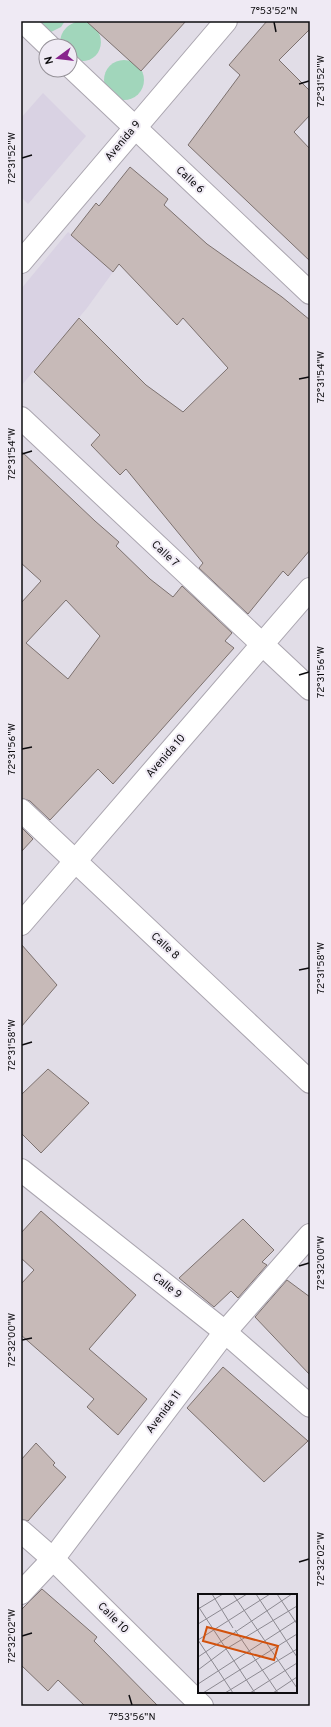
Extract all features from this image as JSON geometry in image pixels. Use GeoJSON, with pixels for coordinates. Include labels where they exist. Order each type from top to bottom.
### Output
{"type":"FeatureCollection","features":[{"type":"Feature","properties":{"kind":"street"},"geometry":{"type":"LineString","coordinates":[[23,21],[41,38]]}},
{"type":"Feature","properties":{"kind":"street","name":"Avenida 9"},"geometry":{"type":"LineString","coordinates":[[21,262],[226,21]]}},
{"type":"Feature","properties":{"kind":"street","name":"Calle 6"},"geometry":{"type":"LineString","coordinates":[[78,74],[310,293]]}},
{"type":"Feature","properties":{"kind":"street","name":"Calle 7"},"geometry":{"type":"LineString","coordinates":[[21,418],[310,689]]}},
{"type":"Feature","properties":{"kind":"street","name":"Avenida 10"},"geometry":{"type":"LineString","coordinates":[[21,924],[310,589]]}},
{"type":"Feature","properties":{"kind":"street","name":"Calle 8"},"geometry":{"type":"LineString","coordinates":[[21,810],[310,1082]]}},
{"type":"Feature","properties":{"kind":"street","name":"Calle 9"},"geometry":{"type":"LineString","coordinates":[[21,1170],[225,1332],[310,1406]]}},
{"type":"Feature","properties":{"kind":"street","name":"Avenida 11"},"geometry":{"type":"LineString","coordinates":[[21,1593],[53,1559],[225,1332],[310,1235]]}},
{"type":"Feature","properties":{"kind":"street","name":"Calle 10"},"geometry":{"type":"LineString","coordinates":[[21,1531],[53,1559],[202,1706]]}},
{"type":"Feature","properties":{"kind":"shaded area"},"geometry":{"type":"Polygon","coordinates":[[[43,93],[86,136],[28,204],[21,197],[21,118],[43,93]]]}},
{"type":"Feature","properties":{"kind":"shaded area"},"geometry":{"type":"Polygon","coordinates":[[[68,232],[113,272],[87,308],[21,386],[21,289],[68,232]]]}},
{"type":"Feature","properties":{"kind":"green space"},"geometry":{"type":"Polygon","coordinates":[[[27,21],[65,21],[61,27],[49,33],[27,21]]]}},
{"type":"Feature","properties":{"kind":"green space"},"geometry":{"type":"Polygon","coordinates":[[[80,21],[90,24],[97,30],[101,38],[97,54],[91,59],[78,60],[78,38],[61,38],[65,29],[80,21]]]}},
{"type":"Feature","properties":{"kind":"green space"},"geometry":{"type":"Polygon","coordinates":[[[128,60],[135,63],[141,69],[144,80],[143,88],[135,97],[128,100],[120,100],[113,97],[105,88],[104,76],[107,69],[116,61],[128,60]]]}},
{"type":"Feature","properties":{"kind":"building"},"geometry":{"type":"Polygon","coordinates":[[[86,21],[186,21],[141,71],[86,21]]]}},
{"type":"Feature","properties":{"kind":"building"},"geometry":{"type":"Polygon","coordinates":[[[267,21],[310,21],[310,29],[279,60],[310,91],[310,115],[294,132],[310,149],[310,261],[188,145],[240,75],[229,65],[267,21]]]}},
{"type":"Feature","properties":{"kind":"building"},"geometry":{"type":"Polygon","coordinates":[[[130,167],[168,199],[164,205],[207,244],[282,297],[310,320],[310,550],[288,576],[283,571],[248,614],[199,568],[203,563],[126,469],[120,475],[91,445],[100,435],[34,372],[79,318],[146,385],[183,412],[228,368],[183,318],[177,325],[119,264],[113,272],[71,235],[96,203],[99,206],[130,167]]]}},
{"type":"Feature","properties":{"kind":"building"},"geometry":{"type":"Polygon","coordinates":[[[21,451],[119,542],[116,546],[150,579],[173,597],[182,586],[232,633],[225,641],[234,648],[113,784],[98,769],[50,820],[30,801],[21,798],[21,603],[41,581],[21,563],[21,451]],[[66,600],[26,643],[68,679],[100,636],[66,600]]]}},
{"type":"Feature","properties":{"kind":"building"},"geometry":{"type":"Polygon","coordinates":[[[21,827],[33,839],[21,852],[21,827]]]}},
{"type":"Feature","properties":{"kind":"building"},"geometry":{"type":"Polygon","coordinates":[[[21,944],[57,985],[21,1027],[21,944]]]}},
{"type":"Feature","properties":{"kind":"building"},"geometry":{"type":"Polygon","coordinates":[[[48,1069],[89,1103],[41,1153],[21,1133],[21,1095],[48,1069]]]}},
{"type":"Feature","properties":{"kind":"building"},"geometry":{"type":"Polygon","coordinates":[[[41,1211],[136,1295],[89,1349],[147,1399],[118,1435],[87,1407],[94,1399],[21,1335],[21,1284],[34,1270],[21,1258],[21,1233],[41,1211]]]}},
{"type":"Feature","properties":{"kind":"building"},"geometry":{"type":"Polygon","coordinates":[[[243,1219],[274,1250],[262,1262],[267,1265],[238,1298],[231,1291],[214,1307],[179,1278],[243,1219]]]}},
{"type":"Feature","properties":{"kind":"building"},"geometry":{"type":"Polygon","coordinates":[[[287,1280],[310,1297],[310,1375],[255,1317],[287,1280]]]}},
{"type":"Feature","properties":{"kind":"building"},"geometry":{"type":"Polygon","coordinates":[[[223,1367],[308,1441],[264,1482],[187,1408],[223,1367]]]}},
{"type":"Feature","properties":{"kind":"building"},"geometry":{"type":"Polygon","coordinates":[[[36,1443],[55,1463],[53,1465],[66,1477],[28,1521],[21,1519],[21,1460],[36,1443]]]}},
{"type":"Feature","properties":{"kind":"building"},"geometry":{"type":"Polygon","coordinates":[[[42,1589],[97,1637],[94,1641],[158,1706],[85,1706],[58,1680],[48,1691],[21,1665],[21,1610],[42,1589]]]}}]}
